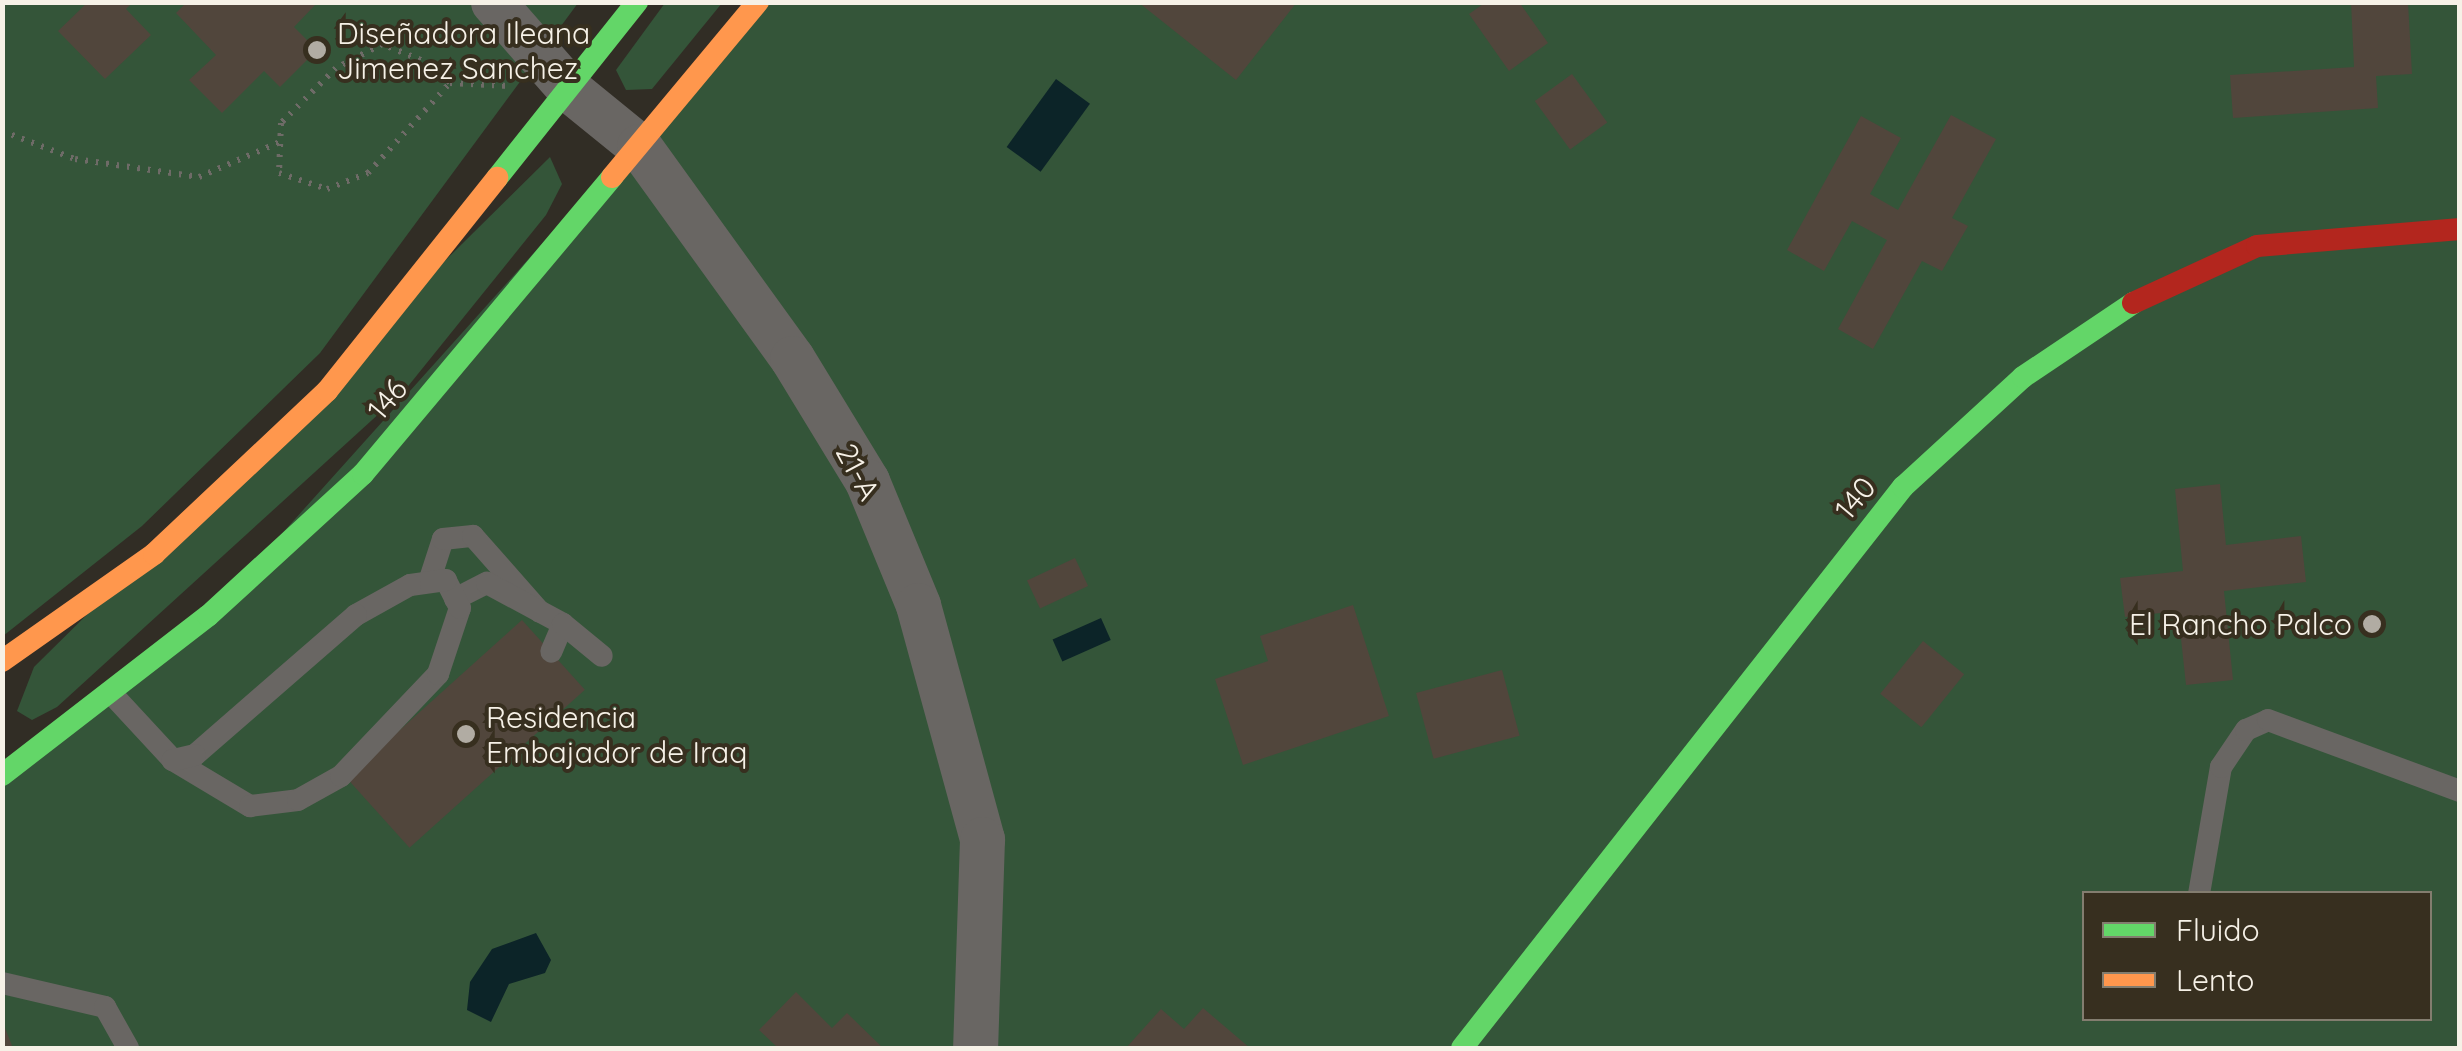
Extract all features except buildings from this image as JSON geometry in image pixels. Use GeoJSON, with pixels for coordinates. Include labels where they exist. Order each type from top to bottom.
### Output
{"type":"FeatureCollection","features":[{"type":"Feature","properties":{"kind":"main road","name":"146"},"geometry":{"type":"LineString","coordinates":[[2,661],[154,554],[327,390],[637,2]]}},
{"type":"Feature","properties":{"kind":"main road","name":"146"},"geometry":{"type":"LineString","coordinates":[[2,775],[110,692],[363,474],[758,2]]}},
{"type":"Feature","properties":{"kind":"main road","name":"140"},"geometry":{"type":"LineString","coordinates":[[1462,1048],[1902,487],[2023,377],[2136,301],[2257,246],[2460,228]]}},
{"type":"Feature","properties":{"kind":"street","name":"21-A"},"geometry":{"type":"LineString","coordinates":[[493,2],[570,90],[640,146],[858,466],[918,605],[982,839],[975,1048]]}},
{"type":"Feature","properties":{"kind":"lane"},"geometry":{"type":"LineString","coordinates":[[429,582],[443,540],[473,536],[540,612]]}},
{"type":"Feature","properties":{"kind":"lane"},"geometry":{"type":"LineString","coordinates":[[110,692],[174,760],[250,806],[298,800],[341,776],[438,674],[455,599],[446,580],[429,582],[356,615],[208,744],[174,760]]}},
{"type":"Feature","properties":{"kind":"lane"},"geometry":{"type":"LineString","coordinates":[[455,599],[486,584],[564,624],[602,656]]}},
{"type":"Feature","properties":{"kind":"lane"},"geometry":{"type":"LineString","coordinates":[[551,652],[564,624]]}},
{"type":"Feature","properties":{"kind":"lane"},"geometry":{"type":"LineString","coordinates":[[2200,891],[2221,767],[2246,730],[2268,720],[2460,791]]}},
{"type":"Feature","properties":{"kind":"lane"},"geometry":{"type":"LineString","coordinates":[[2,983],[105,1006],[128,1048]]}},
{"type":"Feature","properties":{"kind":"path"},"geometry":{"type":"LineString","coordinates":[[382,44],[440,68],[450,83],[368,173],[327,190],[279,174],[281,122],[336,68],[382,44]]}},
{"type":"Feature","properties":{"kind":"path"},"geometry":{"type":"LineString","coordinates":[[450,83],[570,90]]}},
{"type":"Feature","properties":{"kind":"path"},"geometry":{"type":"LineString","coordinates":[[2,131],[75,159],[199,177],[280,142]]}},
{"type":"Feature","properties":{"kind":"green space"},"geometry":{"type":"Polygon","coordinates":[[[3,3],[578,3],[320,353],[142,526],[3,636],[3,3]]]}},
{"type":"Feature","properties":{"kind":"green space"},"geometry":{"type":"Polygon","coordinates":[[[665,3],[722,3],[652,89],[626,90],[616,70],[665,3]]]}},
{"type":"Feature","properties":{"kind":"green space"},"geometry":{"type":"Polygon","coordinates":[[[758,3],[2459,3],[2459,1048],[3,1048],[3,775],[208,616],[758,3]]]}},
{"type":"Feature","properties":{"kind":"green space"},"geometry":{"type":"Polygon","coordinates":[[[550,157],[562,184],[546,215],[405,390],[57,707],[32,720],[17,711],[34,667],[550,157]]]}},
{"type":"Feature","properties":{"kind":"water"},"geometry":{"type":"Polygon","coordinates":[[[1056,79],[1090,104],[1041,172],[1007,147],[1056,79]]]}},
{"type":"Feature","properties":{"kind":"water"},"geometry":{"type":"Polygon","coordinates":[[[1101,618],[1111,640],[1062,661],[1053,640],[1101,618]]]}},
{"type":"Feature","properties":{"kind":"water"},"geometry":{"type":"Polygon","coordinates":[[[536,933],[551,960],[545,973],[509,984],[491,1022],[467,1010],[470,982],[492,949],[536,933]]]}},
{"type":"Feature","properties":{"kind":"traffic: fast"},"geometry":{"type":"LineString","coordinates":[[497,178],[637,2]]}},
{"type":"Feature","properties":{"kind":"traffic: fast"},"geometry":{"type":"LineString","coordinates":[[2,775],[208,616],[363,474],[612,177]]}},
{"type":"Feature","properties":{"kind":"traffic: fast"},"geometry":{"type":"LineString","coordinates":[[1462,1048],[1903,487],[2023,377],[2133,303]]}},
{"type":"Feature","properties":{"kind":"traffic: slow"},"geometry":{"type":"LineString","coordinates":[[612,177],[758,2]]}},
{"type":"Feature","properties":{"kind":"traffic: slow"},"geometry":{"type":"LineString","coordinates":[[2,661],[154,554],[327,391],[497,178]]}},
{"type":"Feature","properties":{"kind":"traffic: jam"},"geometry":{"type":"LineString","coordinates":[[2133,303],[2257,246],[2460,229]]}},
{"type":"Feature","properties":{"kind":"place","name":"Diseñadora Ileana Jimenez Sanchez"},"geometry":{"type":"Point","coordinates":[317,50]}},
{"type":"Feature","properties":{"kind":"place","name":"El Rancho Palco"},"geometry":{"type":"Point","coordinates":[2372,624]}},
{"type":"Feature","properties":{"kind":"place","name":"Residencia Embajador de Iraq"},"geometry":{"type":"Point","coordinates":[466,734]}}]}
